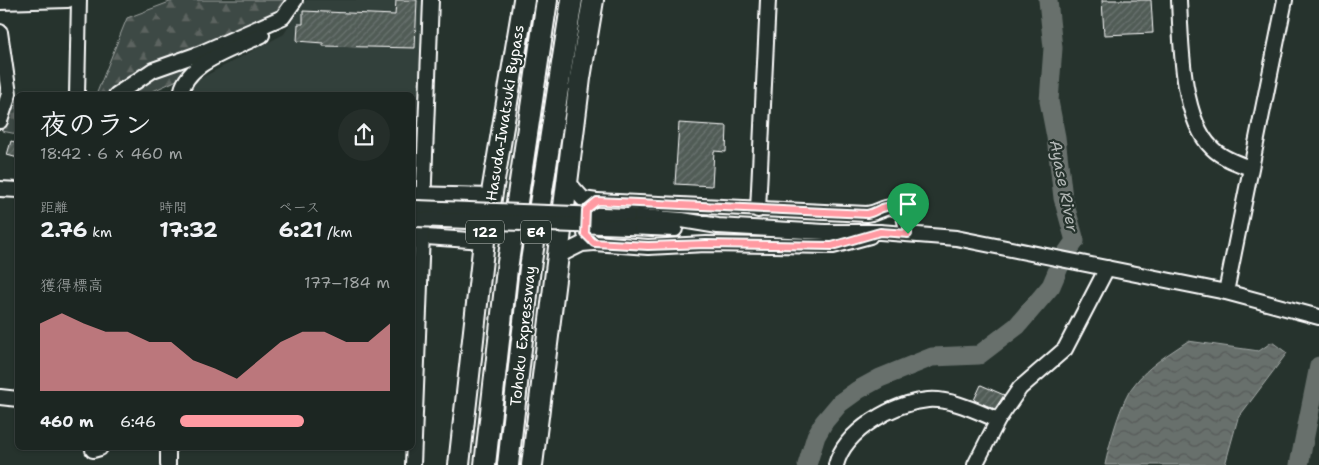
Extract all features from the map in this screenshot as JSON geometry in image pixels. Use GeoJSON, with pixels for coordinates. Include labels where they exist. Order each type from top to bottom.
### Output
{"type":"FeatureCollection","features":[{"type":"Feature","properties":{"kind":"highway","name":"Hasuda-Iwatsuki Bypass"},"geometry":{"type":"LineString","coordinates":[[459,465],[484,241],[524,0]]}},
{"type":"Feature","properties":{"kind":"highway","name":"Tohoku Expressway"},"geometry":{"type":"LineString","coordinates":[[485,465],[507,269],[547,0]]}},
{"type":"Feature","properties":{"kind":"highway","name":"Tohoku Expressway"},"geometry":{"type":"LineString","coordinates":[[508,465],[530,268],[572,0]]}},
{"type":"Feature","properties":{"kind":"highway"},"geometry":{"type":"LineString","coordinates":[[532,465],[567,181],[593,0]]}},
{"type":"Feature","properties":{"kind":"street"},"geometry":{"type":"LineString","coordinates":[[0,2],[68,0]]}},
{"type":"Feature","properties":{"kind":"street"},"geometry":{"type":"LineString","coordinates":[[77,92],[79,0]]}},
{"type":"Feature","properties":{"kind":"street"},"geometry":{"type":"LineString","coordinates":[[182,92],[186,77],[198,66],[275,28],[295,0]]}},
{"type":"Feature","properties":{"kind":"street"},"geometry":{"type":"LineString","coordinates":[[415,293],[417,195],[431,0]]}},
{"type":"Feature","properties":{"kind":"street"},"geometry":{"type":"LineString","coordinates":[[758,210],[768,0]]}},
{"type":"Feature","properties":{"kind":"street"},"geometry":{"type":"LineString","coordinates":[[1179,0],[1181,49],[1190,108],[1197,126],[1212,148],[1230,160],[1250,168]]}},
{"type":"Feature","properties":{"kind":"street"},"geometry":{"type":"LineString","coordinates":[[1226,292],[1285,0]]}},
{"type":"Feature","properties":{"kind":"street"},"geometry":{"type":"LineString","coordinates":[[120,92],[153,70],[284,17]]}},
{"type":"Feature","properties":{"kind":"street"},"geometry":{"type":"LineString","coordinates":[[0,32],[14,95],[0,121]]}},
{"type":"Feature","properties":{"kind":"street"},"geometry":{"type":"LineString","coordinates":[[567,181],[583,199],[597,201],[867,214],[884,207],[893,206],[903,212],[908,234]]}},
{"type":"Feature","properties":{"kind":"street"},"geometry":{"type":"LineString","coordinates":[[0,189],[15,190]]}},
{"type":"Feature","properties":{"kind":"street"},"geometry":{"type":"LineString","coordinates":[[417,195],[491,196]]}},
{"type":"Feature","properties":{"kind":"street"},"geometry":{"type":"LineString","coordinates":[[594,243],[585,234],[586,210],[597,201]]}},
{"type":"Feature","properties":{"kind":"street"},"geometry":{"type":"LineString","coordinates":[[415,214],[628,222],[679,229],[718,226],[825,232],[880,232],[956,238],[1034,252],[1226,292],[1314,315]]}},
{"type":"Feature","properties":{"kind":"street"},"geometry":{"type":"LineString","coordinates":[[558,256],[582,244],[594,243],[648,246],[706,244],[832,246],[880,232]]}},
{"type":"Feature","properties":{"kind":"street"},"geometry":{"type":"LineString","coordinates":[[416,236],[484,241]]}},
{"type":"Feature","properties":{"kind":"street"},"geometry":{"type":"LineString","coordinates":[[975,465],[998,420],[1020,388],[1065,349],[1107,268]]}},
{"type":"Feature","properties":{"kind":"street"},"geometry":{"type":"LineString","coordinates":[[0,397],[15,399]]}},
{"type":"Feature","properties":{"kind":"street"},"geometry":{"type":"LineString","coordinates":[[836,465],[840,452],[868,423],[894,409],[929,400],[959,405],[998,420]]}},
{"type":"Feature","properties":{"kind":"street"},"geometry":{"type":"LineString","coordinates":[[168,450],[168,465]]}},
{"type":"Feature","properties":{"kind":"street"},"geometry":{"type":"LineString","coordinates":[[412,450],[412,465]]}},
{"type":"Feature","properties":{"kind":"shaded area"},"geometry":{"type":"Polygon","coordinates":[[[305,0],[426,0],[416,186],[415,92],[189,92],[190,84],[284,34],[305,0]]]}},
{"type":"Feature","properties":{"kind":"green space"},"geometry":{"type":"Polygon","coordinates":[[[175,0],[287,0],[272,25],[173,82],[151,92],[97,92],[127,18],[175,0]]]}},
{"type":"Feature","properties":{"kind":"green space"},"geometry":{"type":"Polygon","coordinates":[[[15,103],[15,134],[2,131],[15,103]]]}},
{"type":"Feature","properties":{"kind":"water"},"geometry":{"type":"Polygon","coordinates":[[[1188,341],[1259,351],[1272,342],[1287,353],[1238,418],[1225,465],[1105,465],[1116,423],[1129,392],[1152,366],[1188,341]]]}},
{"type":"Feature","properties":{"kind":"building"},"geometry":{"type":"Polygon","coordinates":[[[396,0],[417,0],[415,48],[323,46],[323,43],[297,41],[298,24],[303,24],[303,11],[395,15],[396,0]]]}},
{"type":"Feature","properties":{"kind":"building"},"geometry":{"type":"Polygon","coordinates":[[[1102,0],[1151,0],[1153,33],[1104,35],[1102,0]]]}},
{"type":"Feature","properties":{"kind":"building"},"geometry":{"type":"Polygon","coordinates":[[[679,123],[727,126],[726,152],[714,151],[712,186],[675,184],[679,123]]]}},
{"type":"Feature","properties":{"kind":"building"},"geometry":{"type":"Polygon","coordinates":[[[11,141],[15,142],[15,157],[7,155],[11,141]]]}},
{"type":"Feature","properties":{"kind":"building"},"geometry":{"type":"Polygon","coordinates":[[[981,385],[1004,395],[995,409],[974,400],[981,385]]]}},
{"type":"Feature","properties":{"kind":"waterway","name":"Ayase River"},"geometry":{"type":"LineString","coordinates":[[807,465],[816,436],[824,422],[840,403],[858,390],[880,378],[932,357],[979,355],[1017,326],[1051,286],[1063,258],[1075,241],[1063,198],[1056,137],[1049,101],[1053,48],[1048,0]]}},
{"type":"Feature","properties":{"kind":"waterway"},"geometry":{"type":"LineString","coordinates":[[1299,465],[1319,366]]}},
{"type":"Feature","properties":{"kind":"route"},"geometry":{"type":"LineString","coordinates":[[597,201],[867,214],[884,207],[893,206],[903,212],[908,234],[880,232],[844,245],[832,246],[706,244],[648,246],[594,243],[585,234],[586,210],[597,201]]}}]}
